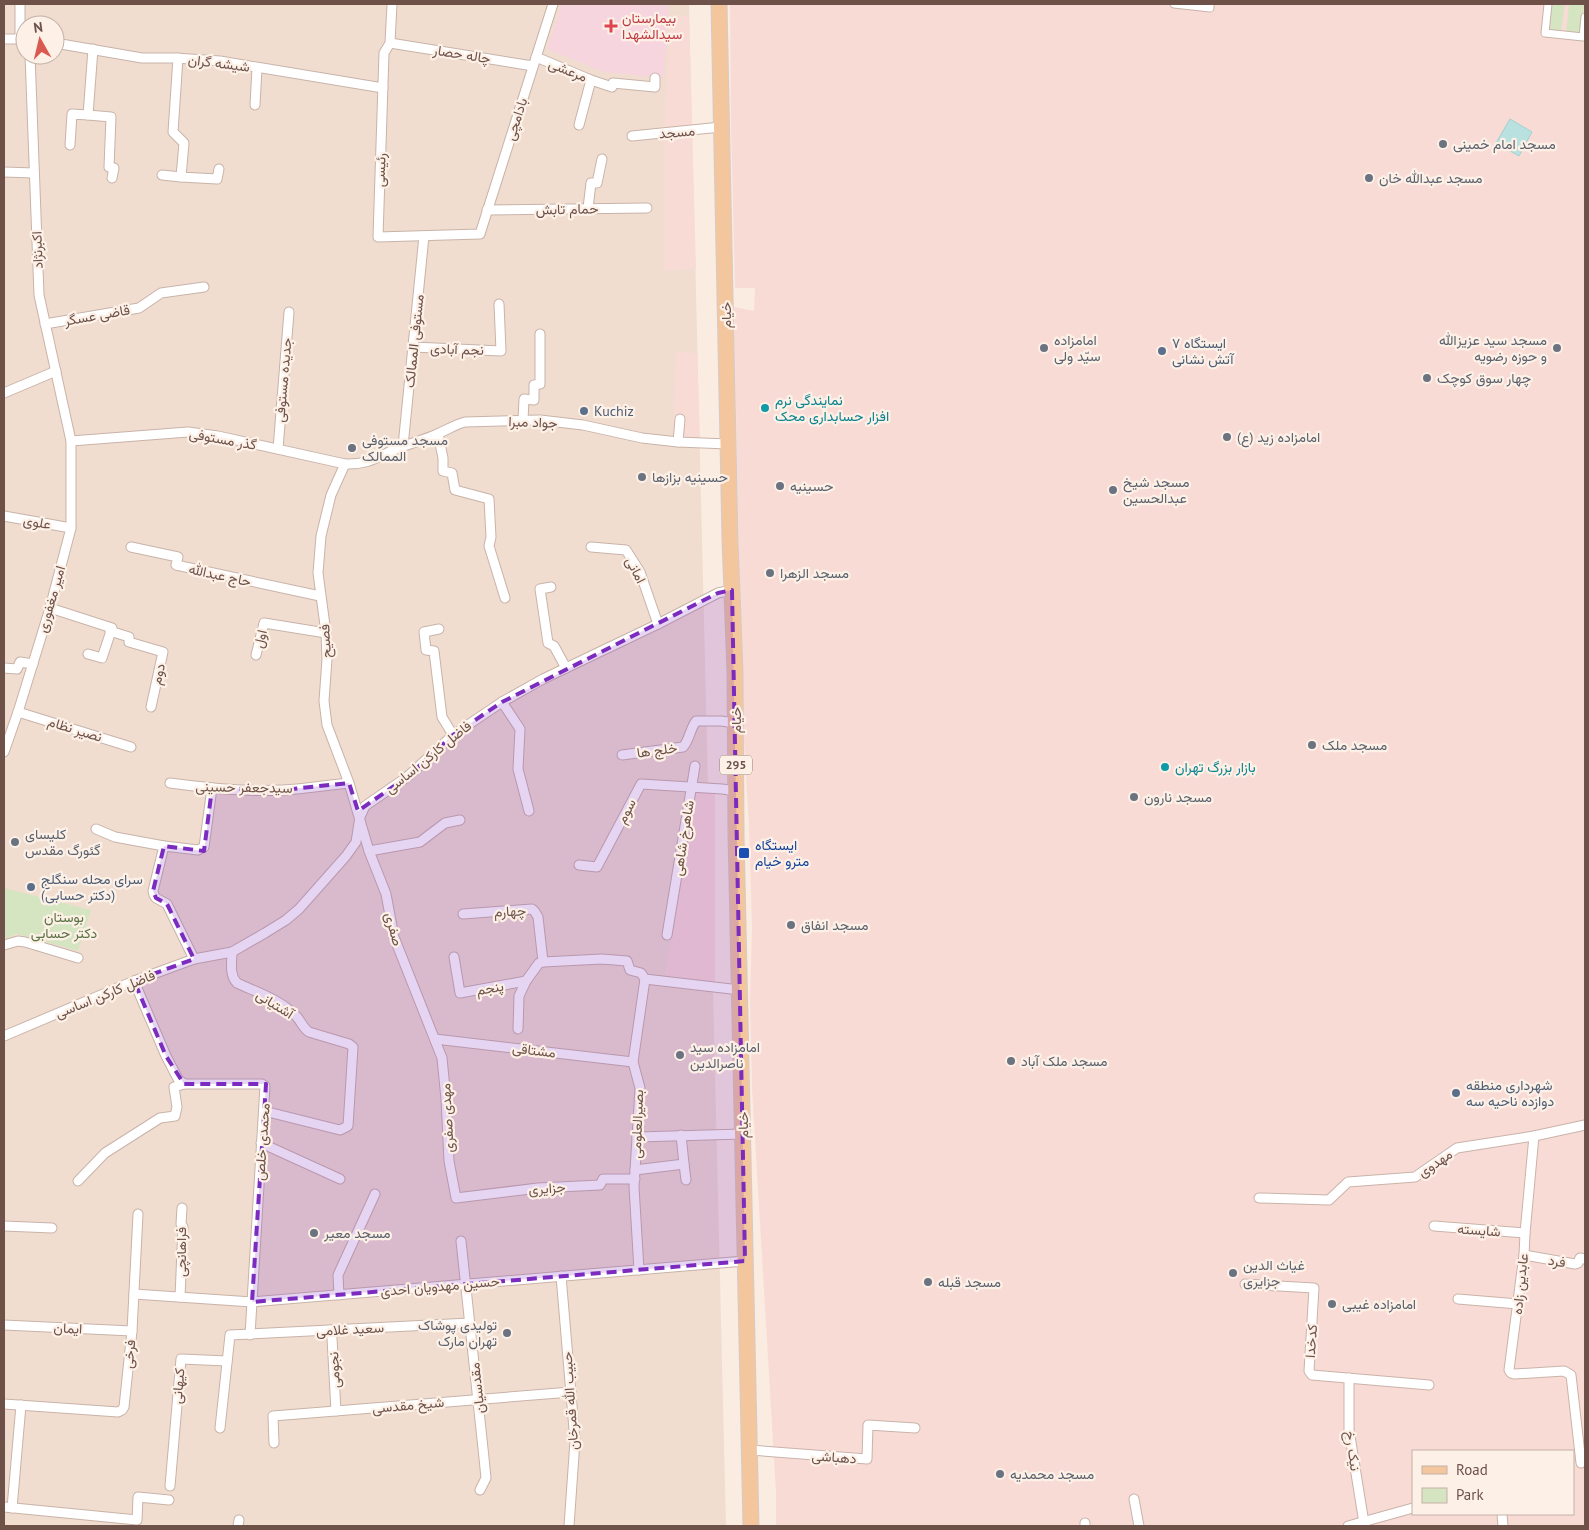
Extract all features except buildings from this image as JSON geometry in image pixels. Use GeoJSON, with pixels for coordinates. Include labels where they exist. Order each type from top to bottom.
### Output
{"type":"FeatureCollection","features":[{"type":"Feature","properties":{"kind":"main road","name":"خیام"},"geometry":{"type":"LineString","coordinates":[[719,4],[736,723],[751,1526]]}},
{"type":"Feature","properties":{"kind":"street","name":"رئیسی"},"geometry":{"type":"LineString","coordinates":[[392,4],[390,43],[384,53],[378,237],[480,234]]}},
{"type":"Feature","properties":{"kind":"street","name":"بادامچی"},"geometry":{"type":"LineString","coordinates":[[480,234],[553,4]]}},
{"type":"Feature","properties":{"kind":"street"},"geometry":{"type":"LineString","coordinates":[[1174,4],[1210,8],[1210,4]]}},
{"type":"Feature","properties":{"kind":"street"},"geometry":{"type":"LineString","coordinates":[[1548,4],[1545,33],[1583,37],[1585,17]]}},
{"type":"Feature","properties":{"kind":"street","name":"چاله حصار"},"geometry":{"type":"LineString","coordinates":[[390,43],[535,62]]}},
{"type":"Feature","properties":{"kind":"street","name":"شیشه گران"},"geometry":{"type":"LineString","coordinates":[[65,45],[142,58],[220,61],[383,88]]}},
{"type":"Feature","properties":{"kind":"street"},"geometry":{"type":"LineString","coordinates":[[88,115],[93,49]]}},
{"type":"Feature","properties":{"kind":"street"},"geometry":{"type":"LineString","coordinates":[[178,58],[173,132],[184,143],[181,177]]}},
{"type":"Feature","properties":{"kind":"street","name":"مرعشی"},"geometry":{"type":"LineString","coordinates":[[535,62],[612,86],[613,84],[655,82]]}},
{"type":"Feature","properties":{"kind":"street","name":"اکبرنژاد"},"geometry":{"type":"LineString","coordinates":[[30,65],[39,295],[71,441]]}},
{"type":"Feature","properties":{"kind":"street"},"geometry":{"type":"LineString","coordinates":[[255,105],[257,68]]}},
{"type":"Feature","properties":{"kind":"street","name":"مرعشی"},"geometry":{"type":"LineString","coordinates":[[595,81],[602,73]]}},
{"type":"Feature","properties":{"kind":"street"},"geometry":{"type":"LineString","coordinates":[[579,125],[595,81]]}},
{"type":"Feature","properties":{"kind":"street"},"geometry":{"type":"LineString","coordinates":[[70,145],[72,114],[111,117],[109,167],[114,168],[112,178]]}},
{"type":"Feature","properties":{"kind":"street","name":"مسجد"},"geometry":{"type":"LineString","coordinates":[[632,136],[721,127]]}},
{"type":"Feature","properties":{"kind":"street"},"geometry":{"type":"LineString","coordinates":[[588,208],[590,183],[597,183],[602,159]]}},
{"type":"Feature","properties":{"kind":"street"},"geometry":{"type":"LineString","coordinates":[[162,175],[217,179],[219,169]]}},
{"type":"Feature","properties":{"kind":"street"},"geometry":{"type":"LineString","coordinates":[[4,172],[34,172]]}},
{"type":"Feature","properties":{"kind":"street","name":"حمام تابش"},"geometry":{"type":"LineString","coordinates":[[487,210],[647,208]]}},
{"type":"Feature","properties":{"kind":"street","name":"مستوفی الممالک"},"geometry":{"type":"LineString","coordinates":[[403,446],[424,236]]}},
{"type":"Feature","properties":{"kind":"street","name":"قاضی عسگر"},"geometry":{"type":"LineString","coordinates":[[45,324],[139,308],[161,293],[204,287]]}},
{"type":"Feature","properties":{"kind":"street","name":"نجم آبادی"},"geometry":{"type":"LineString","coordinates":[[413,347],[501,350],[499,304]]}},
{"type":"Feature","properties":{"kind":"street","name":"جدیده مستوفی"},"geometry":{"type":"LineString","coordinates":[[278,449],[289,312]]}},
{"type":"Feature","properties":{"kind":"street"},"geometry":{"type":"LineString","coordinates":[[523,420],[524,399],[534,400],[534,385],[540,384],[540,334]]}},
{"type":"Feature","properties":{"kind":"street"},"geometry":{"type":"LineString","coordinates":[[4,393],[56,371]]}},
{"type":"Feature","properties":{"kind":"street"},"geometry":{"type":"LineString","coordinates":[[678,442],[680,419]]}},
{"type":"Feature","properties":{"kind":"street","name":"جواد مبرا"},"geometry":{"type":"LineString","coordinates":[[345,464],[367,462],[403,446],[438,434],[455,424],[465,422],[540,420],[583,425],[642,438],[728,444]]}},
{"type":"Feature","properties":{"kind":"street","name":"گذر مستوفی"},"geometry":{"type":"LineString","coordinates":[[71,441],[188,432],[218,436],[345,464]]}},
{"type":"Feature","properties":{"kind":"street"},"geometry":{"type":"LineString","coordinates":[[438,434],[443,458],[443,471],[452,473],[455,490],[489,498],[491,537],[489,546],[505,598]]}},
{"type":"Feature","properties":{"kind":"street","name":"امیر مغفوری"},"geometry":{"type":"LineString","coordinates":[[4,752],[50,608],[71,528],[71,441]]}},
{"type":"Feature","properties":{"kind":"street","name":"فصیح"},"geometry":{"type":"LineString","coordinates":[[345,464],[331,495],[320,536],[318,573],[326,633],[327,659],[324,701],[328,725],[360,817]]}},
{"type":"Feature","properties":{"kind":"street","name":"علوی"},"geometry":{"type":"LineString","coordinates":[[4,516],[71,528]]}},
{"type":"Feature","properties":{"kind":"street","name":"حاج عبدالله"},"geometry":{"type":"LineString","coordinates":[[131,547],[178,557],[176,566],[320,596]]}},
{"type":"Feature","properties":{"kind":"street","name":"امانی"},"geometry":{"type":"LineString","coordinates":[[591,547],[626,550],[640,572],[658,624]]}},
{"type":"Feature","properties":{"kind":"street"},"geometry":{"type":"LineString","coordinates":[[551,587],[540,589],[548,643],[554,646],[566,668]]}},
{"type":"Feature","properties":{"kind":"street","name":"فاضل کارکن اساسی"},"geometry":{"type":"LineString","coordinates":[[4,1036],[134,981],[194,959],[232,952],[286,920],[299,909],[356,842],[360,817],[365,806],[406,777],[453,735],[502,702],[566,668],[658,624],[718,592],[732,590]]}},
{"type":"Feature","properties":{"kind":"street"},"geometry":{"type":"LineString","coordinates":[[50,608],[111,630],[102,658],[88,654]]}},
{"type":"Feature","properties":{"kind":"street","name":"اول"},"geometry":{"type":"LineString","coordinates":[[256,655],[264,623],[326,633]]}},
{"type":"Feature","properties":{"kind":"street"},"geometry":{"type":"LineString","coordinates":[[439,629],[424,632],[426,650],[434,651],[442,717],[453,735]]}},
{"type":"Feature","properties":{"kind":"street","name":"دوم"},"geometry":{"type":"LineString","coordinates":[[111,630],[129,637],[129,642],[163,652],[150,708]]}},
{"type":"Feature","properties":{"kind":"street"},"geometry":{"type":"LineString","coordinates":[[4,668],[16,670],[20,662],[33,664]]}},
{"type":"Feature","properties":{"kind":"street"},"geometry":{"type":"LineString","coordinates":[[502,702],[520,729],[518,769],[529,811]]}},
{"type":"Feature","properties":{"kind":"street","name":"نصیر نظام"},"geometry":{"type":"LineString","coordinates":[[18,712],[131,747]]}},
{"type":"Feature","properties":{"kind":"street","name":"خلج ها"},"geometry":{"type":"LineString","coordinates":[[622,755],[683,747],[688,742],[690,730],[696,721],[736,723]]}},
{"type":"Feature","properties":{"kind":"street"},"geometry":{"type":"LineString","coordinates":[[691,786],[695,766]]}},
{"type":"Feature","properties":{"kind":"street","name":"سیدجعفر حسینی"},"geometry":{"type":"LineString","coordinates":[[170,783],[212,788],[282,790],[348,782]]}},
{"type":"Feature","properties":{"kind":"street","name":"سوم"},"geometry":{"type":"LineString","coordinates":[[578,865],[597,867],[641,784],[691,786]]}},
{"type":"Feature","properties":{"kind":"street","name":"شاهرخ شاهی"},"geometry":{"type":"LineString","coordinates":[[668,935],[691,786],[736,791]]}},
{"type":"Feature","properties":{"kind":"street"},"geometry":{"type":"LineString","coordinates":[[96,829],[116,837],[198,850],[204,847],[212,788]]}},
{"type":"Feature","properties":{"kind":"street","name":"صفری"},"geometry":{"type":"LineString","coordinates":[[360,817],[369,851],[386,894],[394,937],[435,1039]]}},
{"type":"Feature","properties":{"kind":"street"},"geometry":{"type":"LineString","coordinates":[[369,851],[420,842],[445,824],[460,820]]}},
{"type":"Feature","properties":{"kind":"street"},"geometry":{"type":"LineString","coordinates":[[164,846],[153,891],[154,895],[167,904],[194,959]]}},
{"type":"Feature","properties":{"kind":"street","name":"چهارم"},"geometry":{"type":"LineString","coordinates":[[463,914],[532,909],[538,917],[543,962]]}},
{"type":"Feature","properties":{"kind":"street"},"geometry":{"type":"LineString","coordinates":[[4,945],[18,941],[25,942],[78,958]]}},
{"type":"Feature","properties":{"kind":"street","name":"آشتیانی"},"geometry":{"type":"LineString","coordinates":[[232,952],[233,979],[237,983],[275,1001],[296,1016],[309,1032],[349,1044],[353,1047],[353,1064],[349,1088],[350,1122],[348,1126],[340,1130],[264,1111]]}},
{"type":"Feature","properties":{"kind":"street","name":"پنجم"},"geometry":{"type":"LineString","coordinates":[[454,957],[460,993],[526,981]]}},
{"type":"Feature","properties":{"kind":"street"},"geometry":{"type":"LineString","coordinates":[[518,1030],[519,996],[535,968],[543,962],[602,959],[627,961],[630,970],[641,973],[645,980],[740,990]]}},
{"type":"Feature","properties":{"kind":"street","name":"بصیرالعلومی"},"geometry":{"type":"LineString","coordinates":[[639,1270],[634,1187],[640,1088],[634,1062],[645,980]]}},
{"type":"Feature","properties":{"kind":"street"},"geometry":{"type":"LineString","coordinates":[[134,981],[166,1056],[178,1079],[184,1084]]}},
{"type":"Feature","properties":{"kind":"street","name":"مشتاقی"},"geometry":{"type":"LineString","coordinates":[[435,1039],[634,1062]]}},
{"type":"Feature","properties":{"kind":"street","name":"مهدی صفری"},"geometry":{"type":"LineString","coordinates":[[435,1039],[442,1058],[449,1162],[456,1198]]}},
{"type":"Feature","properties":{"kind":"street"},"geometry":{"type":"LineString","coordinates":[[78,1181],[105,1153],[160,1118],[175,1116],[174,1087],[184,1084]]}},
{"type":"Feature","properties":{"kind":"street","name":"محمدی خلص"},"geometry":{"type":"LineString","coordinates":[[184,1084],[262,1084],[265,1086],[250,1335]]}},
{"type":"Feature","properties":{"kind":"street","name":"مهدوی"},"geometry":{"type":"LineString","coordinates":[[1259,1198],[1328,1200],[1348,1182],[1415,1177],[1457,1148],[1534,1136],[1585,1125]]}},
{"type":"Feature","properties":{"kind":"street"},"geometry":{"type":"LineString","coordinates":[[637,1137],[743,1134]]}},
{"type":"Feature","properties":{"kind":"street"},"geometry":{"type":"LineString","coordinates":[[681,1135],[686,1180]]}},
{"type":"Feature","properties":{"kind":"street","name":"عابدین زاده"},"geometry":{"type":"LineString","coordinates":[[1534,1136],[1524,1233],[1524,1255],[1509,1370],[1514,1374],[1564,1370],[1571,1374],[1580,1463]]}},
{"type":"Feature","properties":{"kind":"street"},"geometry":{"type":"LineString","coordinates":[[261,1143],[340,1179]]}},
{"type":"Feature","properties":{"kind":"street","name":"جزایری"},"geometry":{"type":"LineString","coordinates":[[456,1198],[538,1188],[600,1185],[603,1179],[635,1175],[684,1164]]}},
{"type":"Feature","properties":{"kind":"street"},"geometry":{"type":"LineString","coordinates":[[339,1295],[338,1275],[374,1194]]}},
{"type":"Feature","properties":{"kind":"street","name":"فراهانچی"},"geometry":{"type":"LineString","coordinates":[[180,1297],[182,1208]]}},
{"type":"Feature","properties":{"kind":"street","name":"فرخی"},"geometry":{"type":"LineString","coordinates":[[21,1405],[118,1412],[124,1407],[132,1331],[138,1214]]}},
{"type":"Feature","properties":{"kind":"street"},"geometry":{"type":"LineString","coordinates":[[4,1226],[52,1228]]}},
{"type":"Feature","properties":{"kind":"street","name":"شایسته"},"geometry":{"type":"LineString","coordinates":[[1434,1226],[1524,1233]]}},
{"type":"Feature","properties":{"kind":"street"},"geometry":{"type":"LineString","coordinates":[[461,1241],[466,1284]]}},
{"type":"Feature","properties":{"kind":"street","name":"فرد"},"geometry":{"type":"LineString","coordinates":[[1524,1255],[1576,1264],[1580,1258],[1585,1259]]}},
{"type":"Feature","properties":{"kind":"street","name":"حسین مهدویان احدی"},"geometry":{"type":"LineString","coordinates":[[134,1294],[252,1302],[745,1261]]}},
{"type":"Feature","properties":{"kind":"street","name":"حبیب الله قمرخان"},"geometry":{"type":"LineString","coordinates":[[561,1276],[575,1441],[569,1526]]}},
{"type":"Feature","properties":{"kind":"street","name":"مقدسیان"},"geometry":{"type":"LineString","coordinates":[[466,1284],[486,1478],[480,1490]]}},
{"type":"Feature","properties":{"kind":"street","name":"کدخدا"},"geometry":{"type":"LineString","coordinates":[[1245,1284],[1314,1288],[1310,1374],[1429,1385]]}},
{"type":"Feature","properties":{"kind":"street"},"geometry":{"type":"LineString","coordinates":[[1458,1299],[1518,1304]]}},
{"type":"Feature","properties":{"kind":"street","name":"سعید غلامی"},"geometry":{"type":"LineString","coordinates":[[227,1361],[230,1334],[250,1335],[470,1323]]}},
{"type":"Feature","properties":{"kind":"street","name":"ایمان"},"geometry":{"type":"LineString","coordinates":[[4,1325],[132,1331]]}},
{"type":"Feature","properties":{"kind":"street","name":"نجومی"},"geometry":{"type":"LineString","coordinates":[[330,1330],[336,1411]]}},
{"type":"Feature","properties":{"kind":"street","name":"کیهانی"},"geometry":{"type":"LineString","coordinates":[[170,1486],[181,1359],[227,1361]]}},
{"type":"Feature","properties":{"kind":"street"},"geometry":{"type":"LineString","coordinates":[[220,1428],[227,1361]]}},
{"type":"Feature","properties":{"kind":"street","name":"نیک رخ"},"geometry":{"type":"LineString","coordinates":[[1348,1378],[1349,1430],[1364,1523]]}},
{"type":"Feature","properties":{"kind":"street","name":"شیخ مقدسی"},"geometry":{"type":"LineString","coordinates":[[274,1443],[273,1416],[571,1392]]}},
{"type":"Feature","properties":{"kind":"street"},"geometry":{"type":"LineString","coordinates":[[4,1404],[21,1405],[8,1507],[137,1520],[138,1497],[169,1500]]}},
{"type":"Feature","properties":{"kind":"street","name":"دهباشی"},"geometry":{"type":"LineString","coordinates":[[750,1450],[867,1459],[868,1424],[915,1428]]}},
{"type":"Feature","properties":{"kind":"street"},"geometry":{"type":"LineString","coordinates":[[1134,1499],[1139,1526]]}},
{"type":"Feature","properties":{"kind":"street"},"geometry":{"type":"LineString","coordinates":[[1348,1526],[1412,1508]]}},
{"type":"Feature","properties":{"kind":"highlighted area"},"geometry":{"type":"Polygon","coordinates":[[[732,590],[745,1261],[252,1302],[266,1084],[184,1084],[166,1056],[134,981],[194,959],[167,904],[156,898],[153,891],[164,846],[204,851],[212,788],[282,790],[349,783],[358,811],[407,777],[453,735],[502,702],[718,593],[732,590]]]}},
{"type":"Feature","properties":{"kind":"shaded area"},"geometry":{"type":"Polygon","coordinates":[[[4,4],[689,4],[726,1526],[4,1526],[4,4]]]}},
{"type":"Feature","properties":{"kind":"shaded area","name":"بیمارستان سیدالشهدا"},"geometry":{"type":"Polygon","coordinates":[[[562,4],[669,4],[664,78],[604,72],[547,49],[562,4]]]}},
{"type":"Feature","properties":{"kind":"shaded area","name":"بازار بزرگ تهران"},"geometry":{"type":"Polygon","coordinates":[[[730,4],[1585,4],[1585,1526],[776,1526],[776,1492],[752,1088],[750,1001],[752,927],[749,825],[742,710],[734,307],[754,311],[755,288],[735,288],[730,4]]]}},
{"type":"Feature","properties":{"kind":"shaded area"},"geometry":{"type":"Polygon","coordinates":[[[671,15],[689,16],[692,128],[664,131],[671,15]]]}},
{"type":"Feature","properties":{"kind":"shaded area"},"geometry":{"type":"Polygon","coordinates":[[[692,132],[696,269],[664,270],[664,135],[692,132]]]}},
{"type":"Feature","properties":{"kind":"shaded area"},"geometry":{"type":"Polygon","coordinates":[[[676,352],[697,353],[700,440],[673,438],[676,352]]]}},
{"type":"Feature","properties":{"kind":"shaded area"},"geometry":{"type":"Polygon","coordinates":[[[695,791],[715,792],[715,982],[665,976],[695,791]]]}},
{"type":"Feature","properties":{"kind":"green space"},"geometry":{"type":"Polygon","coordinates":[[[1550,4],[1565,4],[1561,32],[1546,30],[1550,4]]]}},
{"type":"Feature","properties":{"kind":"green space"},"geometry":{"type":"Polygon","coordinates":[[[1569,4],[1584,4],[1581,34],[1566,33],[1569,4]]]}},
{"type":"Feature","properties":{"kind":"green space","name":"بوستان دکتر حسابی"},"geometry":{"type":"Polygon","coordinates":[[[4,888],[91,910],[78,951],[17,934],[4,939],[4,888]]]}},
{"type":"Feature","properties":{"kind":"water"},"geometry":{"type":"Polygon","coordinates":[[[1510,119],[1532,132],[1519,156],[1496,143],[1510,119]]]}},
{"type":"Feature","properties":{"kind":"place","name":"بیمارستان سیدالشهدا"},"geometry":{"type":"Point","coordinates":[611,26]}},
{"type":"Feature","properties":{"kind":"place","name":"مسجد امام خمینی"},"geometry":{"type":"Point","coordinates":[1443,144]}},
{"type":"Feature","properties":{"kind":"place","name":"مسجد عبدالله خان"},"geometry":{"type":"Point","coordinates":[1369,178]}},
{"type":"Feature","properties":{"kind":"place","name":"امامزاده سیّد ولی"},"geometry":{"type":"Point","coordinates":[1044,348]}},
{"type":"Feature","properties":{"kind":"place","name":"مسجد سید عزیزالله و حوزه رضویه"},"geometry":{"type":"Point","coordinates":[1557,348]}},
{"type":"Feature","properties":{"kind":"place","name":"ایستگاه ۷ آتش نشانی"},"geometry":{"type":"Point","coordinates":[1162,351]}},
{"type":"Feature","properties":{"kind":"place","name":"چهار سوق کوچک"},"geometry":{"type":"Point","coordinates":[1427,378]}},
{"type":"Feature","properties":{"kind":"place","name":"نمایندگی نرم افزار حسابداری محک"},"geometry":{"type":"Point","coordinates":[765,408]}},
{"type":"Feature","properties":{"kind":"place","name":"Kuchiz"},"geometry":{"type":"Point","coordinates":[584,411]}},
{"type":"Feature","properties":{"kind":"place","name":"امامزاده زید (ع)"},"geometry":{"type":"Point","coordinates":[1227,437]}},
{"type":"Feature","properties":{"kind":"place","name":"مسجد مستوفی الممالک"},"geometry":{"type":"Point","coordinates":[352,448]}},
{"type":"Feature","properties":{"kind":"place","name":"حسینیه بزازها"},"geometry":{"type":"Point","coordinates":[642,477]}},
{"type":"Feature","properties":{"kind":"place","name":"حسینیه"},"geometry":{"type":"Point","coordinates":[780,486]}},
{"type":"Feature","properties":{"kind":"place","name":"مسجد شیخ عبدالحسین"},"geometry":{"type":"Point","coordinates":[1113,490]}},
{"type":"Feature","properties":{"kind":"place","name":"مسجد الزهرا"},"geometry":{"type":"Point","coordinates":[770,573]}},
{"type":"Feature","properties":{"kind":"place","name":"مسجد ملک"},"geometry":{"type":"Point","coordinates":[1312,745]}},
{"type":"Feature","properties":{"kind":"place","name":"بازار بزرگ تهران"},"geometry":{"type":"Point","coordinates":[1165,767]}},
{"type":"Feature","properties":{"kind":"place","name":"مسجد نارون"},"geometry":{"type":"Point","coordinates":[1134,797]}},
{"type":"Feature","properties":{"kind":"place","name":"کلیسای گئورگ مقدس"},"geometry":{"type":"Point","coordinates":[15,842]}},
{"type":"Feature","properties":{"kind":"place","name":"ایستگاه مترو خیام"},"geometry":{"type":"Point","coordinates":[744,853]}},
{"type":"Feature","properties":{"kind":"place","name":"سرای محله سنگلج (دکتر حسابی)"},"geometry":{"type":"Point","coordinates":[31,887]}},
{"type":"Feature","properties":{"kind":"place","name":"مسجد انفاق"},"geometry":{"type":"Point","coordinates":[791,925]}},
{"type":"Feature","properties":{"kind":"place","name":"امامزاده سید ناصرالدین"},"geometry":{"type":"Point","coordinates":[680,1055]}},
{"type":"Feature","properties":{"kind":"place","name":"مسجد ملک آباد"},"geometry":{"type":"Point","coordinates":[1011,1061]}},
{"type":"Feature","properties":{"kind":"place","name":"شهرداری منطقه دوازده ناحیه سه"},"geometry":{"type":"Point","coordinates":[1456,1093]}},
{"type":"Feature","properties":{"kind":"place","name":"مسجد معیر"},"geometry":{"type":"Point","coordinates":[314,1233]}},
{"type":"Feature","properties":{"kind":"place","name":"غیاث الدین جزایری"},"geometry":{"type":"Point","coordinates":[1233,1273]}},
{"type":"Feature","properties":{"kind":"place","name":"مسجد قبله"},"geometry":{"type":"Point","coordinates":[928,1282]}},
{"type":"Feature","properties":{"kind":"place","name":"امامزاده غیبی"},"geometry":{"type":"Point","coordinates":[1332,1304]}},
{"type":"Feature","properties":{"kind":"place","name":"تولیدی پوشاک تهران مارک"},"geometry":{"type":"Point","coordinates":[507,1333]}},
{"type":"Feature","properties":{"kind":"place","name":"مسجد محمدیه"},"geometry":{"type":"Point","coordinates":[1000,1474]}}]}
